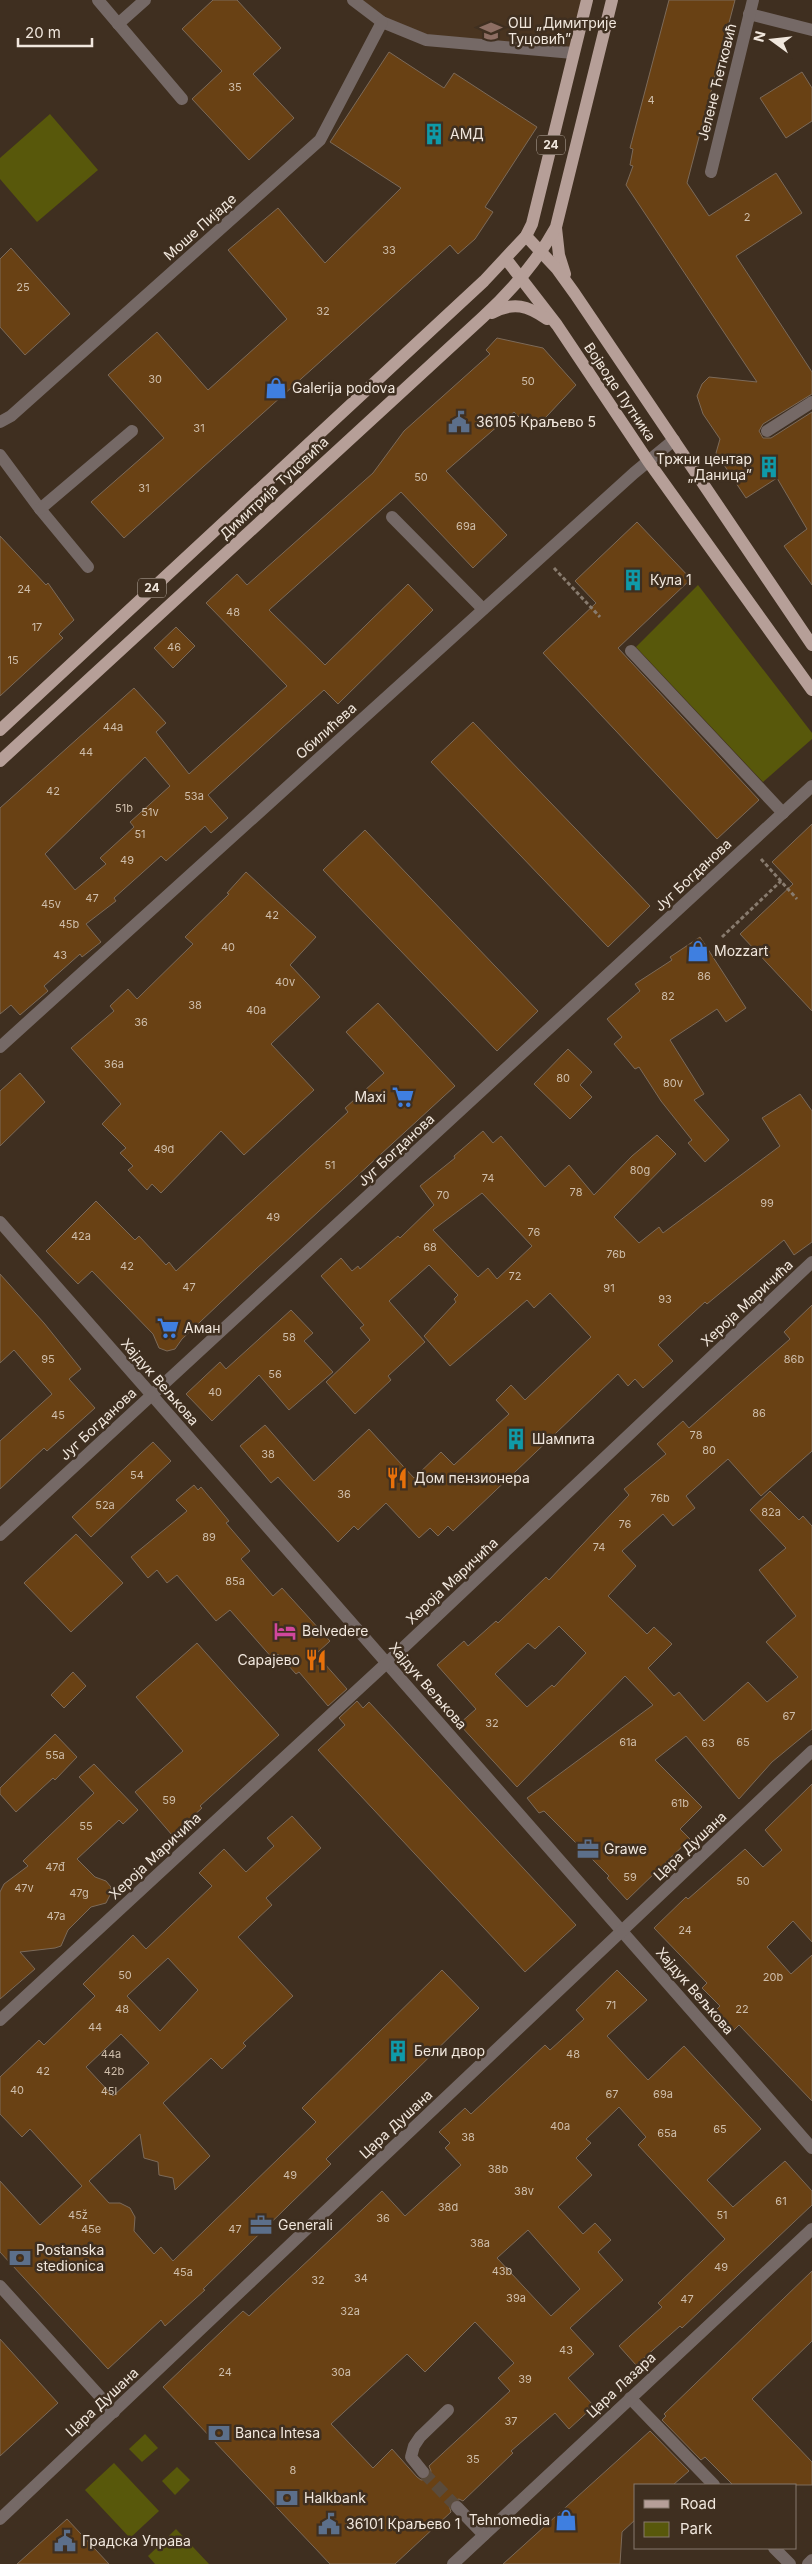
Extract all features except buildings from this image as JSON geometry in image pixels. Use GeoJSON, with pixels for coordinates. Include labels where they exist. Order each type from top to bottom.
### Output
{"type":"FeatureCollection","features":[{"type":"Feature","properties":{"kind":"main road","name":"24"},"geometry":{"type":"LineString","coordinates":[[526,236],[532,224],[586,0]]}},
{"type":"Feature","properties":{"kind":"main road","name":"24"},"geometry":{"type":"LineString","coordinates":[[556,227],[612,0]]}},
{"type":"Feature","properties":{"kind":"main road","name":"Димитрија Туцовића"},"geometry":{"type":"LineString","coordinates":[[0,762],[483,317],[521,279],[543,252],[556,227]]}},
{"type":"Feature","properties":{"kind":"main road"},"geometry":{"type":"LineString","coordinates":[[556,227],[561,265],[575,294]]}},
{"type":"Feature","properties":{"kind":"main road","name":"Димитрија Туцовића"},"geometry":{"type":"LineString","coordinates":[[0,730],[506,259],[526,236]]}},
{"type":"Feature","properties":{"kind":"main road","name":"Војводе Путника"},"geometry":{"type":"LineString","coordinates":[[526,236],[543,252],[575,294],[812,645]]}},
{"type":"Feature","properties":{"kind":"main road","name":"Војводе Путника"},"geometry":{"type":"LineString","coordinates":[[506,259],[557,325],[648,461],[812,690]]}},
{"type":"Feature","properties":{"kind":"main road"},"geometry":{"type":"LineString","coordinates":[[483,317],[504,307],[522,306],[532,309],[557,325]]}},
{"type":"Feature","properties":{"kind":"street"},"geometry":{"type":"LineString","coordinates":[[98,0],[182,99]]}},
{"type":"Feature","properties":{"kind":"street"},"geometry":{"type":"LineString","coordinates":[[118,24],[145,0]]}},
{"type":"Feature","properties":{"kind":"street"},"geometry":{"type":"LineString","coordinates":[[353,0],[382,22],[426,40],[574,54]]}},
{"type":"Feature","properties":{"kind":"street","name":"Јелене Ћетковић"},"geometry":{"type":"LineString","coordinates":[[711,172],[753,0]]}},
{"type":"Feature","properties":{"kind":"street"},"geometry":{"type":"LineString","coordinates":[[749,14],[812,30]]}},
{"type":"Feature","properties":{"kind":"street","name":"Моше Пијаде"},"geometry":{"type":"LineString","coordinates":[[0,422],[11,416],[320,140],[382,22]]}},
{"type":"Feature","properties":{"kind":"street"},"geometry":{"type":"LineString","coordinates":[[767,431],[812,402]]}},
{"type":"Feature","properties":{"kind":"street"},"geometry":{"type":"LineString","coordinates":[[40,509],[132,431]]}},
{"type":"Feature","properties":{"kind":"street","name":"Обилићева"},"geometry":{"type":"LineString","coordinates":[[0,1047],[483,609],[648,461],[674,440]]}},
{"type":"Feature","properties":{"kind":"street"},"geometry":{"type":"LineString","coordinates":[[0,455],[40,509],[88,567]]}},
{"type":"Feature","properties":{"kind":"street"},"geometry":{"type":"LineString","coordinates":[[392,517],[483,609]]}},
{"type":"Feature","properties":{"kind":"street"},"geometry":{"type":"LineString","coordinates":[[631,651],[783,813]]}},
{"type":"Feature","properties":{"kind":"street","name":"Југ Богданова"},"geometry":{"type":"LineString","coordinates":[[0,1535],[812,786]]}},
{"type":"Feature","properties":{"kind":"street","name":"Хајдук Вељкова"},"geometry":{"type":"LineString","coordinates":[[0,1222],[812,2148]]}},
{"type":"Feature","properties":{"kind":"street","name":"Хероја Маричића"},"geometry":{"type":"LineString","coordinates":[[0,2020],[387,1662],[812,1262]]}},
{"type":"Feature","properties":{"kind":"street","name":"Цара Душана"},"geometry":{"type":"LineString","coordinates":[[0,2519],[812,1751]]}},
{"type":"Feature","properties":{"kind":"street","name":"Цара Лазара"},"geometry":{"type":"LineString","coordinates":[[452,2564],[812,2229]]}},
{"type":"Feature","properties":{"kind":"street"},"geometry":{"type":"LineString","coordinates":[[0,2286],[114,2412]]}},
{"type":"Feature","properties":{"kind":"street"},"geometry":{"type":"LineString","coordinates":[[630,2398],[713,2484]]}},
{"type":"Feature","properties":{"kind":"street"},"geometry":{"type":"LineString","coordinates":[[424,2472],[411,2457],[414,2446],[448,2410]]}},
{"type":"Feature","properties":{"kind":"street"},"geometry":{"type":"LineString","coordinates":[[457,2507],[484,2535]]}},
{"type":"Feature","properties":{"kind":"street"},"geometry":{"type":"LineString","coordinates":[[775,2549],[786,2563]]}},
{"type":"Feature","properties":{"kind":"street"},"geometry":{"type":"LineString","coordinates":[[808,2564],[812,2560]]}},
{"type":"Feature","properties":{"kind":"path"},"geometry":{"type":"LineString","coordinates":[[542,556],[600,617]]}},
{"type":"Feature","properties":{"kind":"path"},"geometry":{"type":"LineString","coordinates":[[770,869],[797,899]]}},
{"type":"Feature","properties":{"kind":"path"},"geometry":{"type":"LineString","coordinates":[[722,937],[781,881]]}},
{"type":"Feature","properties":{"kind":"shaded area","name":"ОШ „Димитрије Туцовић”"},"geometry":{"type":"Polygon","coordinates":[[[353,0],[586,0],[573,53],[426,40],[353,0]]]}},
{"type":"Feature","properties":{"kind":"green space"},"geometry":{"type":"Polygon","coordinates":[[[50,114],[98,170],[37,222],[0,179],[0,158],[50,114]]]}},
{"type":"Feature","properties":{"kind":"green space"},"geometry":{"type":"Polygon","coordinates":[[[698,585],[812,733],[812,739],[763,782],[636,647],[698,585]]]}},
{"type":"Feature","properties":{"kind":"green space"},"geometry":{"type":"Polygon","coordinates":[[[145,2434],[158,2448],[142,2462],[129,2449],[145,2434]]]}},
{"type":"Feature","properties":{"kind":"green space"},"geometry":{"type":"Polygon","coordinates":[[[114,2463],[159,2511],[130,2538],[85,2490],[114,2463]]]}},
{"type":"Feature","properties":{"kind":"green space"},"geometry":{"type":"Polygon","coordinates":[[[177,2467],[190,2480],[175,2495],[162,2481],[177,2467]]]}},
{"type":"Feature","properties":{"kind":"green space"},"geometry":{"type":"Polygon","coordinates":[[[176,2529],[209,2564],[155,2564],[148,2556],[176,2529]]]}},
{"type":"Feature","properties":{"kind":"tunnel"},"geometry":{"type":"LineString","coordinates":[[423,2472],[457,2507]]}},
{"type":"Feature","properties":{"kind":"place","name":"ОШ „Димитрије Туцовић”"},"geometry":{"type":"Point","coordinates":[491,31]}},
{"type":"Feature","properties":{"kind":"place","name":"АМД"},"geometry":{"type":"Point","coordinates":[434,134]}},
{"type":"Feature","properties":{"kind":"place","name":"Galerija podova"},"geometry":{"type":"Point","coordinates":[276,388]}},
{"type":"Feature","properties":{"kind":"place","name":"36105 Краљево 5"},"geometry":{"type":"Point","coordinates":[459,422]}},
{"type":"Feature","properties":{"kind":"place","name":"Тржни центар „Даница”"},"geometry":{"type":"Point","coordinates":[769,467]}},
{"type":"Feature","properties":{"kind":"place","name":"Кула 1"},"geometry":{"type":"Point","coordinates":[633,580]}},
{"type":"Feature","properties":{"kind":"place","name":"Mozzart"},"geometry":{"type":"Point","coordinates":[698,951]}},
{"type":"Feature","properties":{"kind":"place","name":"Maxi"},"geometry":{"type":"Point","coordinates":[403,1097]}},
{"type":"Feature","properties":{"kind":"place","name":"Аман"},"geometry":{"type":"Point","coordinates":[168,1328]}},
{"type":"Feature","properties":{"kind":"place","name":"Шампита"},"geometry":{"type":"Point","coordinates":[516,1439]}},
{"type":"Feature","properties":{"kind":"place","name":"Дом пензионера"},"geometry":{"type":"Point","coordinates":[397,1478]}},
{"type":"Feature","properties":{"kind":"place","name":"Belvedere"},"geometry":{"type":"Point","coordinates":[285,1631]}},
{"type":"Feature","properties":{"kind":"place","name":"Сарајево"},"geometry":{"type":"Point","coordinates":[316,1660]}},
{"type":"Feature","properties":{"kind":"place","name":"Grawe"},"geometry":{"type":"Point","coordinates":[588,1849]}},
{"type":"Feature","properties":{"kind":"place","name":"Бели двор"},"geometry":{"type":"Point","coordinates":[398,2051]}},
{"type":"Feature","properties":{"kind":"place","name":"Generali"},"geometry":{"type":"Point","coordinates":[261,2225]}},
{"type":"Feature","properties":{"kind":"place","name":"Postanska stedionica"},"geometry":{"type":"Point","coordinates":[20,2258]}},
{"type":"Feature","properties":{"kind":"place","name":"Banca Intesa"},"geometry":{"type":"Point","coordinates":[219,2433]}},
{"type":"Feature","properties":{"kind":"place","name":"Halkbank"},"geometry":{"type":"Point","coordinates":[287,2498]}},
{"type":"Feature","properties":{"kind":"place","name":"Tehnomedia"},"geometry":{"type":"Point","coordinates":[566,2520]}},
{"type":"Feature","properties":{"kind":"place","name":"36101 Краљево 1"},"geometry":{"type":"Point","coordinates":[329,2524]}},
{"type":"Feature","properties":{"kind":"place","name":"Градска Управа"},"geometry":{"type":"Point","coordinates":[65,2541]}}]}
